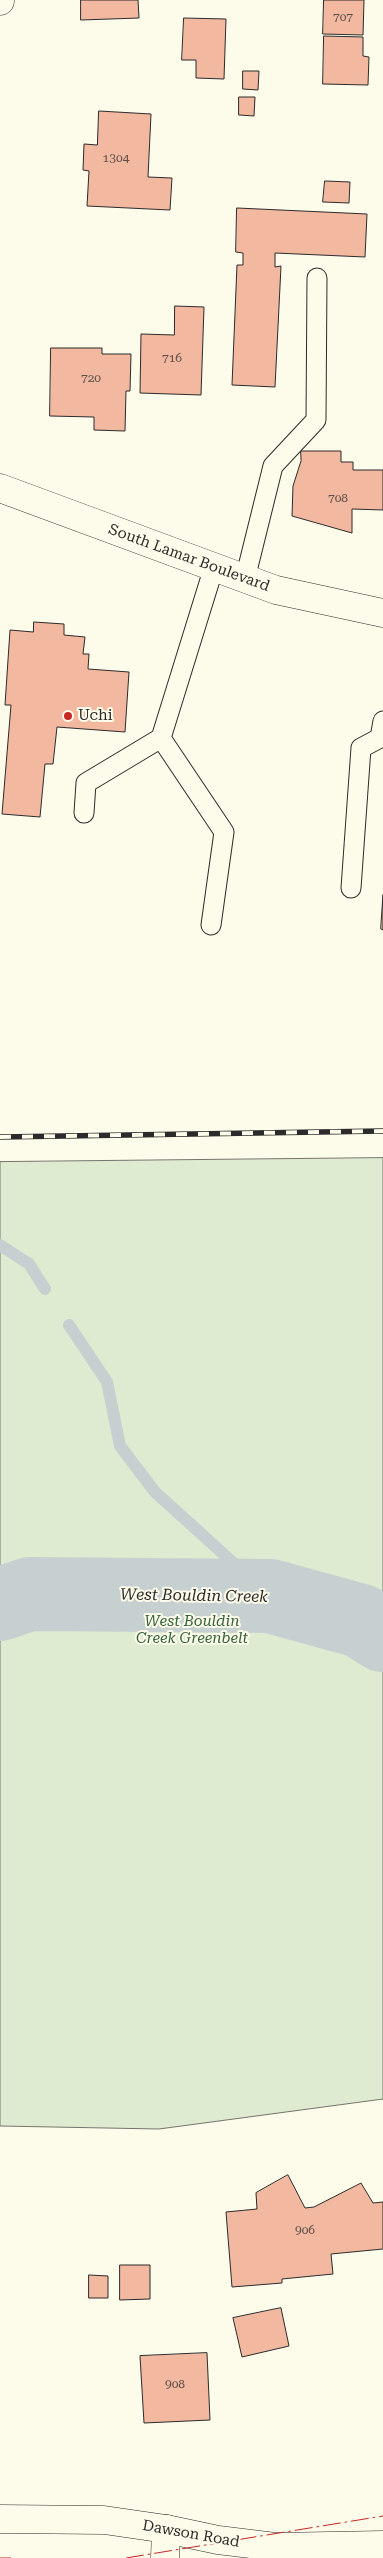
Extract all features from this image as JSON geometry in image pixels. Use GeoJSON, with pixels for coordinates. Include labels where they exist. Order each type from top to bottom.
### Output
{"type":"FeatureCollection","features":[{"type":"Feature","properties":{"kind":"street","name":"South Lamar Boulevard"},"geometry":{"type":"LineString","coordinates":[[0,488],[276,590],[383,613]]}},
{"type":"Feature","properties":{"kind":"street","name":"Dawson Road"},"geometry":{"type":"LineString","coordinates":[[0,2519],[104,2520],[166,2529],[218,2540],[275,2547],[383,2544]]}},
{"type":"Feature","properties":{"kind":"street"},"geometry":{"type":"LineString","coordinates":[[165,2558],[166,2529]]}},
{"type":"Feature","properties":{"kind":"lane"},"geometry":{"type":"LineString","coordinates":[[245,579],[273,466],[316,420],[317,278]]}},
{"type":"Feature","properties":{"kind":"lane"},"geometry":{"type":"LineString","coordinates":[[84,813],[86,784],[161,738],[214,567]]}},
{"type":"Feature","properties":{"kind":"lane"},"geometry":{"type":"LineString","coordinates":[[351,888],[362,748],[380,738],[383,721]]}},
{"type":"Feature","properties":{"kind":"lane"},"geometry":{"type":"LineString","coordinates":[[161,738],[224,832],[211,925]]}},
{"type":"Feature","properties":{"kind":"green space","name":"West Bouldin Creek Greenbelt"},"geometry":{"type":"Polygon","coordinates":[[[383,1158],[383,2099],[159,2129],[0,2126],[0,1162],[383,1158]]]}},
{"type":"Feature","properties":{"kind":"building"},"geometry":{"type":"Polygon","coordinates":[[[81,0],[138,0],[139,18],[81,20],[81,0]]]}},
{"type":"Feature","properties":{"kind":"building"},"geometry":{"type":"Polygon","coordinates":[[[324,0],[364,0],[363,35],[323,34],[324,0]]]}},
{"type":"Feature","properties":{"kind":"building"},"geometry":{"type":"Polygon","coordinates":[[[184,18],[226,19],[224,79],[196,78],[196,60],[182,60],[184,18]]]}},
{"type":"Feature","properties":{"kind":"building"},"geometry":{"type":"Polygon","coordinates":[[[324,36],[363,37],[363,56],[369,57],[368,85],[323,84],[324,36]]]}},
{"type":"Feature","properties":{"kind":"building"},"geometry":{"type":"Polygon","coordinates":[[[243,71],[259,71],[258,90],[243,89],[243,71]]]}},
{"type":"Feature","properties":{"kind":"building"},"geometry":{"type":"Polygon","coordinates":[[[239,97],[255,97],[254,116],[239,115],[239,97]]]}},
{"type":"Feature","properties":{"kind":"building"},"geometry":{"type":"Polygon","coordinates":[[[99,111],[151,114],[148,177],[172,178],[170,210],[87,206],[89,171],[83,170],[84,144],[97,145],[99,111]]]}},
{"type":"Feature","properties":{"kind":"building"},"geometry":{"type":"Polygon","coordinates":[[[325,181],[350,182],[349,203],[323,202],[325,181]]]}},
{"type":"Feature","properties":{"kind":"building"},"geometry":{"type":"Polygon","coordinates":[[[237,208],[367,214],[365,257],[275,253],[275,267],[281,266],[275,387],[232,385],[237,265],[243,265],[243,253],[236,252],[237,208]]]}},
{"type":"Feature","properties":{"kind":"building"},"geometry":{"type":"Polygon","coordinates":[[[175,306],[204,307],[201,395],[140,393],[141,334],[174,335],[175,306]]]}},
{"type":"Feature","properties":{"kind":"building"},"geometry":{"type":"Polygon","coordinates":[[[51,348],[102,348],[102,354],[131,354],[130,391],[126,391],[125,431],[94,430],[94,417],[50,416],[51,348]]]}},
{"type":"Feature","properties":{"kind":"building"},"geometry":{"type":"Polygon","coordinates":[[[301,451],[341,451],[341,462],[353,462],[353,470],[383,470],[383,510],[352,509],[352,533],[292,516],[293,486],[301,461],[301,451]]]}},
{"type":"Feature","properties":{"kind":"building","name":"Uchi"},"geometry":{"type":"Polygon","coordinates":[[[34,622],[64,624],[64,635],[85,637],[83,654],[89,654],[88,669],[129,672],[125,732],[57,727],[53,764],[45,764],[40,817],[2,814],[11,705],[5,705],[10,630],[33,632],[34,622]]]}},
{"type":"Feature","properties":{"kind":"building"},"geometry":{"type":"Polygon","coordinates":[[[383,895],[383,930],[381,929],[383,895]]]}},
{"type":"Feature","properties":{"kind":"building"},"geometry":{"type":"Polygon","coordinates":[[[288,2175],[305,2208],[314,2207],[361,2183],[373,2203],[383,2202],[383,2249],[331,2254],[333,2274],[282,2279],[282,2283],[232,2287],[226,2212],[257,2209],[256,2193],[288,2175]]]}},
{"type":"Feature","properties":{"kind":"building"},"geometry":{"type":"Polygon","coordinates":[[[120,2265],[150,2265],[150,2299],[120,2300],[120,2265]]]}},
{"type":"Feature","properties":{"kind":"building"},"geometry":{"type":"Polygon","coordinates":[[[89,2275],[108,2276],[108,2298],[89,2298],[89,2275]]]}},
{"type":"Feature","properties":{"kind":"building"},"geometry":{"type":"Polygon","coordinates":[[[281,2308],[289,2346],[242,2357],[233,2318],[281,2308]]]}},
{"type":"Feature","properties":{"kind":"building"},"geometry":{"type":"Polygon","coordinates":[[[207,2353],[210,2420],[144,2423],[140,2356],[207,2353]]]}},
{"type":"Feature","properties":{"kind":"waterway"},"geometry":{"type":"LineString","coordinates":[[0,1245],[29,1264],[45,1289]]}},
{"type":"Feature","properties":{"kind":"waterway"},"geometry":{"type":"LineString","coordinates":[[69,1325],[107,1382],[120,1446],[155,1492],[270,1596]]}},
{"type":"Feature","properties":{"kind":"waterway","name":"West Bouldin Creek"},"geometry":{"type":"LineString","coordinates":[[0,1604],[30,1594],[270,1596],[361,1621],[383,1635]]}},
{"type":"Feature","properties":{"kind":"railway"},"geometry":{"type":"LineString","coordinates":[[0,1137],[383,1131]]}},
{"type":"Feature","properties":{"kind":"power"},"geometry":{"type":"LineString","coordinates":[[126,2558],[383,2516]]}},
{"type":"Feature","properties":{"kind":"power"},"geometry":{"type":"LineString","coordinates":[[0,2558],[11,2558]]}},
{"type":"Feature","properties":{"kind":"place","name":"Uchi"},"geometry":{"type":"Point","coordinates":[68,716]}}]}
